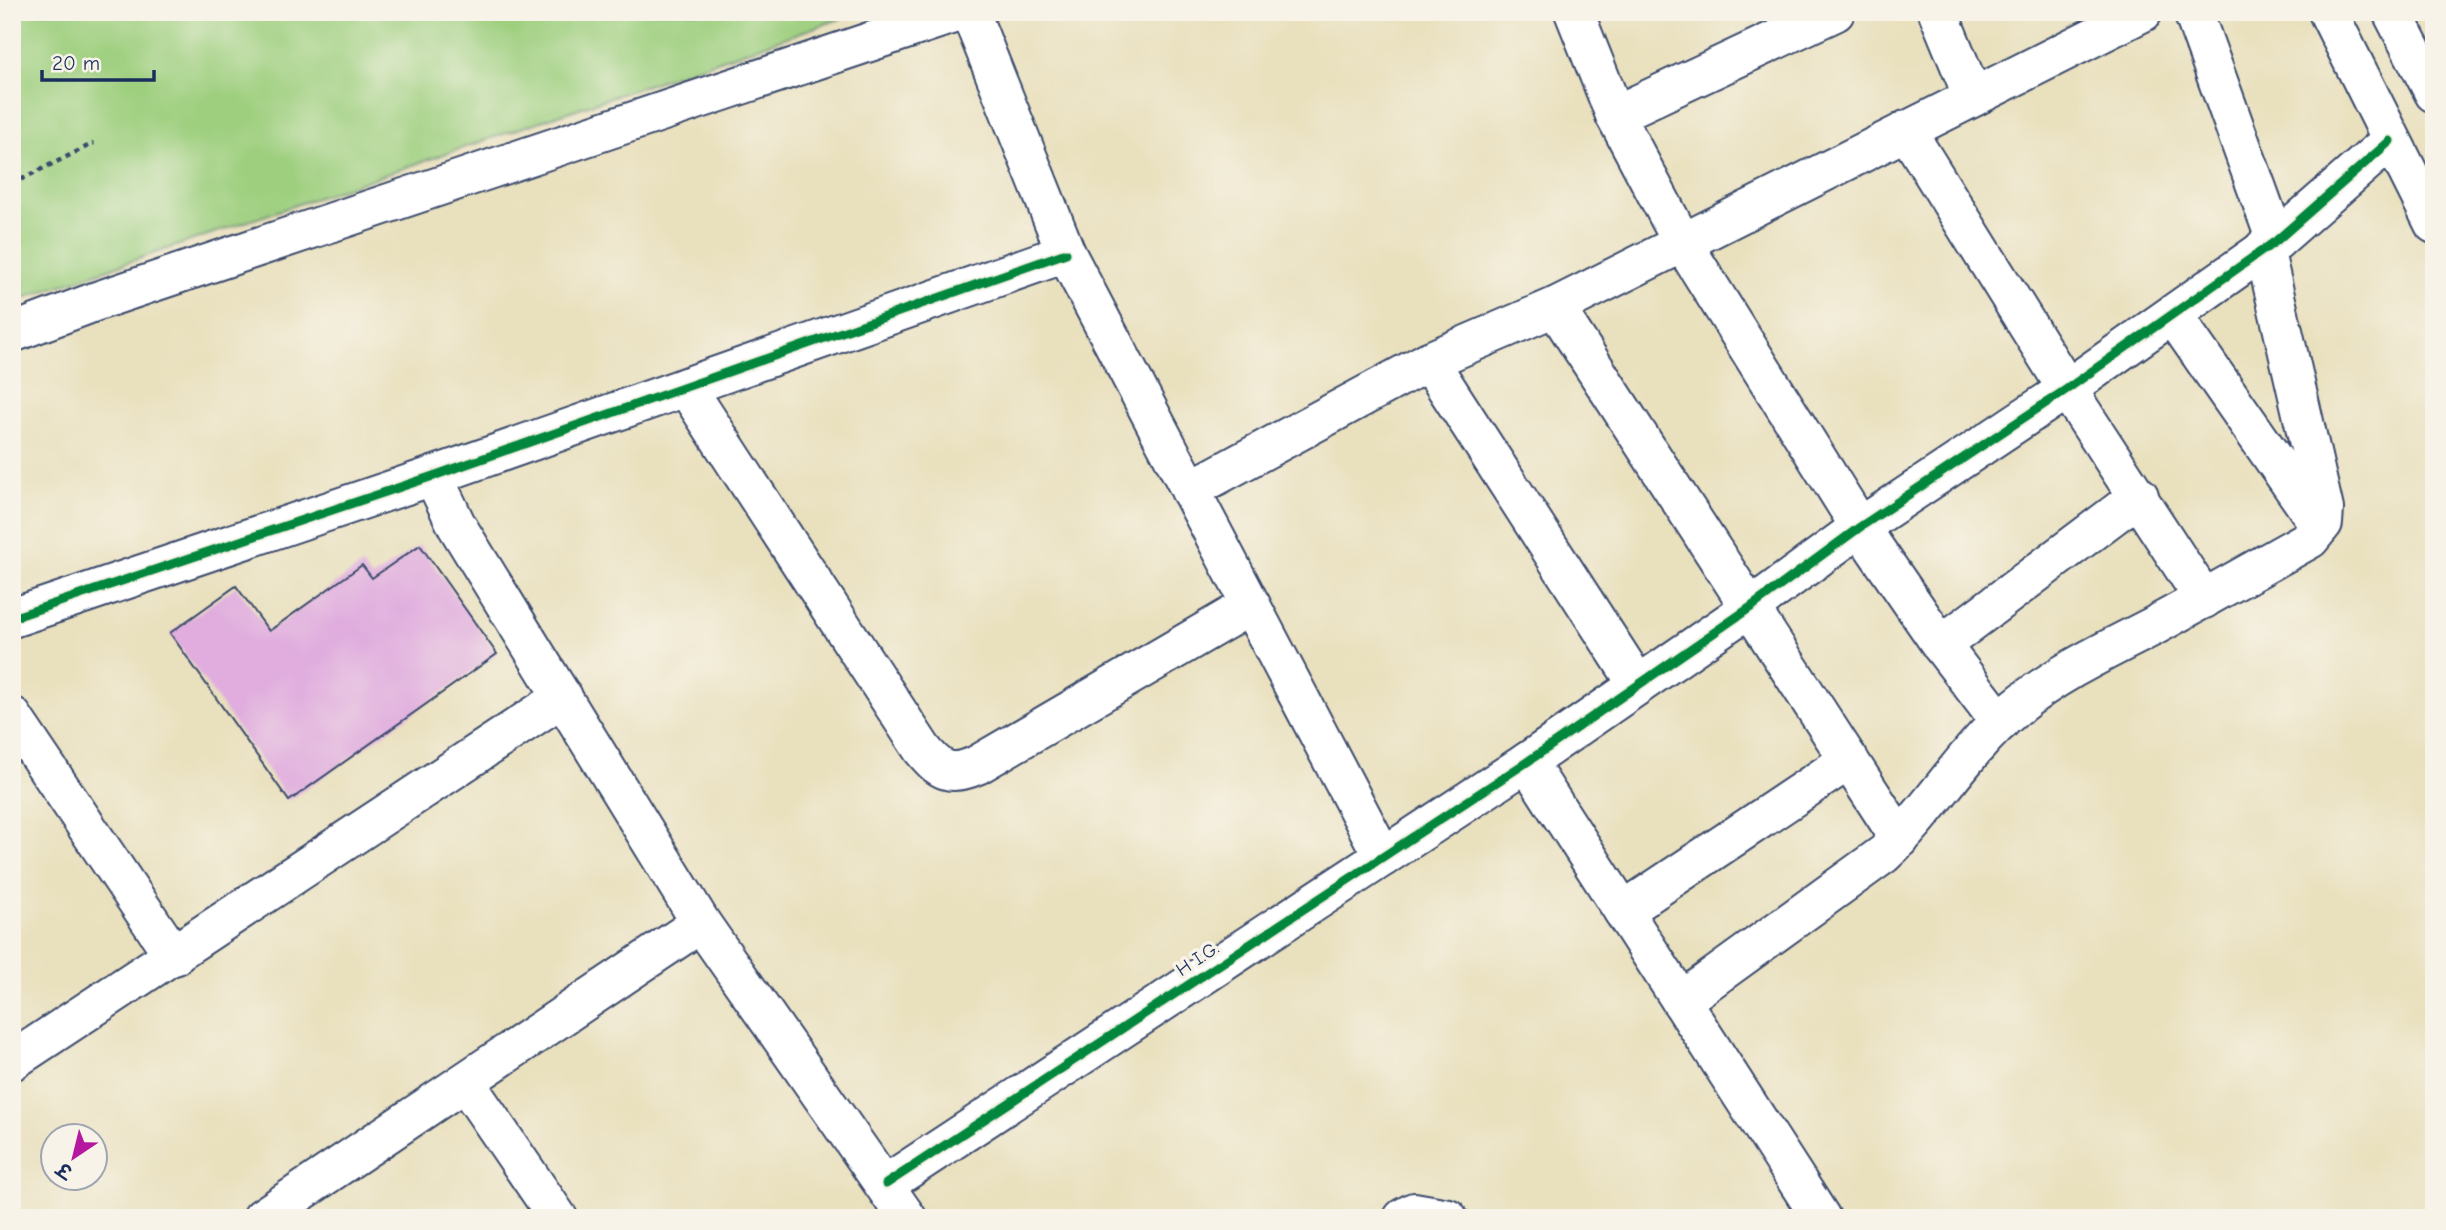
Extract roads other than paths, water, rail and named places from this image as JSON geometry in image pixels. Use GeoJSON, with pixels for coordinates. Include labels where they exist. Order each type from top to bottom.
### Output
{"type":"FeatureCollection","features":[{"type":"Feature","properties":{"kind":"street"},"geometry":{"type":"LineString","coordinates":[[12,333],[97,301],[959,12]]}},
{"type":"Feature","properties":{"kind":"street"},"geometry":{"type":"LineString","coordinates":[[970,12],[1066,253],[1383,857]]}},
{"type":"Feature","properties":{"kind":"street"},"geometry":{"type":"LineString","coordinates":[[1574,12],[1615,115],[1682,242],[1860,527],[1941,645],[2000,722]]}},
{"type":"Feature","properties":{"kind":"street"},"geometry":{"type":"LineString","coordinates":[[1615,115],[1835,12]]}},
{"type":"Feature","properties":{"kind":"street"},"geometry":{"type":"LineString","coordinates":[[1938,12],[1973,97]]}},
{"type":"Feature","properties":{"kind":"street"},"geometry":{"type":"LineString","coordinates":[[1190,490],[1429,361],[1555,307],[2143,12]]}},
{"type":"Feature","properties":{"kind":"street"},"geometry":{"type":"LineString","coordinates":[[1681,1001],[1884,854],[1900,839],[1952,772],[2000,722],[2064,673],[2310,540],[2321,528],[2323,509],[2270,245],[2193,12]]}},
{"type":"Feature","properties":{"kind":"street"},"geometry":{"type":"LineString","coordinates":[[2328,12],[2390,141],[2434,223]]}},
{"type":"Feature","properties":{"kind":"street"},"geometry":{"type":"LineString","coordinates":[[2392,12],[2434,93]]}},
{"type":"Feature","properties":{"kind":"street"},"geometry":{"type":"LineString","coordinates":[[1906,130],[2067,389],[2204,599]]}},
{"type":"Feature","properties":{"kind":"street","name":"H I.G."},"geometry":{"type":"LineString","coordinates":[[886,1184],[1527,762],[1751,607],[1860,527],[2067,389],[2270,245],[2390,141]]}},
{"type":"Feature","properties":{"kind":"street"},"geometry":{"type":"LineString","coordinates":[[12,618],[433,477],[1066,253]]}},
{"type":"Feature","properties":{"kind":"street"},"geometry":{"type":"LineString","coordinates":[[1555,307],[1900,839]]}},
{"type":"Feature","properties":{"kind":"street"},"geometry":{"type":"LineString","coordinates":[[2173,315],[2321,528]]}},
{"type":"Feature","properties":{"kind":"street"},"geometry":{"type":"LineString","coordinates":[[1429,361],[1639,685]]}},
{"type":"Feature","properties":{"kind":"street"},"geometry":{"type":"LineString","coordinates":[[685,387],[922,750],[946,771],[961,773],[977,765],[1251,605]]}},
{"type":"Feature","properties":{"kind":"street"},"geometry":{"type":"LineString","coordinates":[[433,477],[457,526],[701,923],[886,1184],[907,1218]]}},
{"type":"Feature","properties":{"kind":"street"},"geometry":{"type":"LineString","coordinates":[[1941,645],[2139,496]]}},
{"type":"Feature","properties":{"kind":"street"},"geometry":{"type":"LineString","coordinates":[[12,1061],[563,697]]}},
{"type":"Feature","properties":{"kind":"street"},"geometry":{"type":"LineString","coordinates":[[12,716],[174,956]]}},
{"type":"Feature","properties":{"kind":"street"},"geometry":{"type":"LineString","coordinates":[[1623,911],[1849,760]]}},
{"type":"Feature","properties":{"kind":"street"},"geometry":{"type":"LineString","coordinates":[[1527,762],[1821,1218]]}},
{"type":"Feature","properties":{"kind":"street"},"geometry":{"type":"LineString","coordinates":[[261,1218],[701,923]]}},
{"type":"Feature","properties":{"kind":"street"},"geometry":{"type":"LineString","coordinates":[[465,1082],[558,1218]]}},
{"type":"Feature","properties":{"kind":"street"},"geometry":{"type":"LineString","coordinates":[[1402,1218],[1414,1212],[1448,1218]]}}]}
